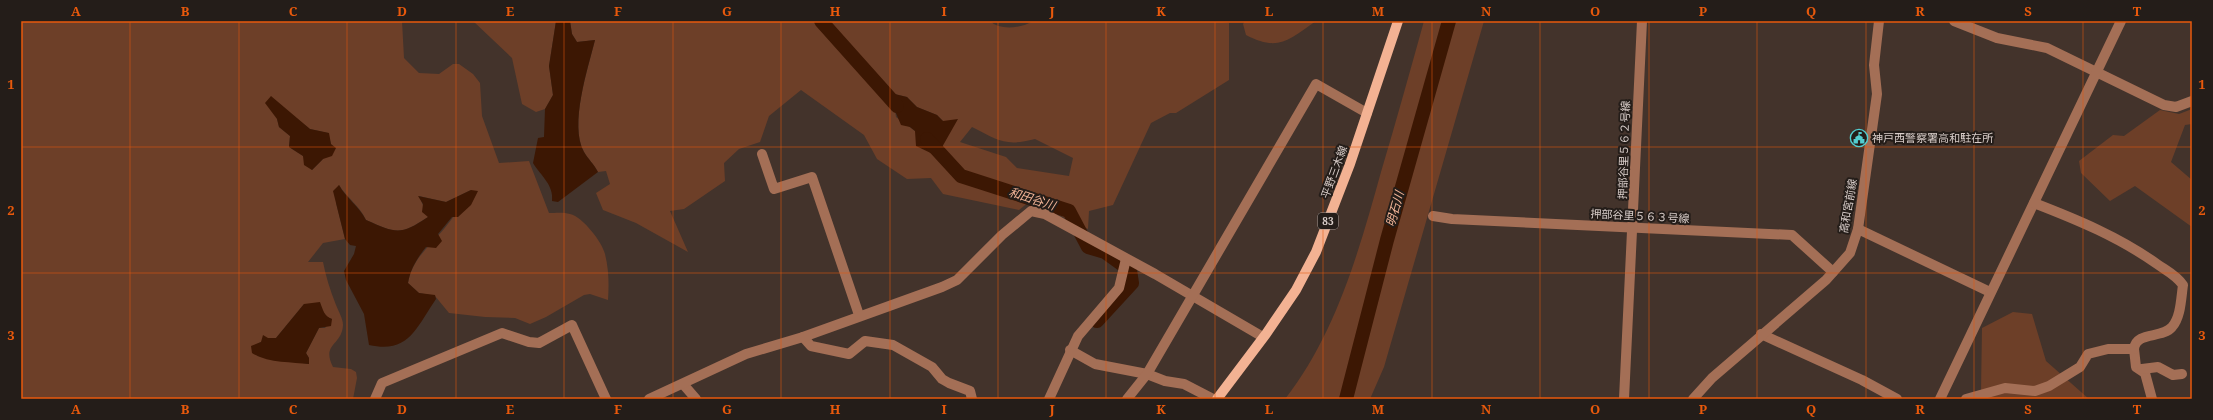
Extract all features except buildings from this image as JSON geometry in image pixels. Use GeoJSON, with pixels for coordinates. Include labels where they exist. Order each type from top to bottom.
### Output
{"type":"FeatureCollection","features":[{"type":"Feature","properties":{"kind":"main road","name":"平野三木線"},"geometry":{"type":"LineString","coordinates":[[1217,399],[1228,387],[1296,290],[1316,252],[1367,113],[1398,21]]}},
{"type":"Feature","properties":{"kind":"street","name":"押部谷里５６２号線"},"geometry":{"type":"LineString","coordinates":[[1624,399],[1642,21]]}},
{"type":"Feature","properties":{"kind":"street","name":"高和宮前線"},"geometry":{"type":"LineString","coordinates":[[1693,399],[1712,378],[1833,272],[1850,252],[1858,229],[1877,94],[1874,66],[1879,21]]}},
{"type":"Feature","properties":{"kind":"street"},"geometry":{"type":"LineString","coordinates":[[1954,21],[1997,38],[2047,48],[2097,70],[2164,104],[2176,107],[2192,102]]}},
{"type":"Feature","properties":{"kind":"street"},"geometry":{"type":"LineString","coordinates":[[1940,399],[1990,292],[2122,21]]}},
{"type":"Feature","properties":{"kind":"street"},"geometry":{"type":"LineString","coordinates":[[1127,399],[1147,374],[1316,84],[1367,113]]}},
{"type":"Feature","properties":{"kind":"street"},"geometry":{"type":"LineString","coordinates":[[762,154],[774,190],[812,177],[859,316]]}},
{"type":"Feature","properties":{"kind":"street"},"geometry":{"type":"LineString","coordinates":[[2034,203],[2092,225],[2139,251],[2176,276],[2183,285],[2176,321],[2171,328],[2162,334],[2138,339],[2135,343],[2134,349],[2136,367],[2142,369],[2158,367],[2173,375],[2182,374]]}},
{"type":"Feature","properties":{"kind":"street"},"geometry":{"type":"LineString","coordinates":[[649,399],[746,354],[803,337],[859,316],[930,293],[957,280],[1002,234],[1026,213],[1032,211],[1045,214],[1126,258],[1263,337]]}},
{"type":"Feature","properties":{"kind":"street","name":"押部谷里５６３号線"},"geometry":{"type":"LineString","coordinates":[[1433,216],[1452,219],[1792,235],[1833,272]]}},
{"type":"Feature","properties":{"kind":"street"},"geometry":{"type":"LineString","coordinates":[[1858,229],[1990,292]]}},
{"type":"Feature","properties":{"kind":"street"},"geometry":{"type":"LineString","coordinates":[[1049,399],[1070,350],[1078,336],[1119,288],[1126,258]]}},
{"type":"Feature","properties":{"kind":"street"},"geometry":{"type":"LineString","coordinates":[[376,399],[382,383],[502,333],[529,342],[538,342],[572,325],[606,399]]}},
{"type":"Feature","properties":{"kind":"street"},"geometry":{"type":"LineString","coordinates":[[1761,334],[1862,380],[1897,399]]}},
{"type":"Feature","properties":{"kind":"street"},"geometry":{"type":"LineString","coordinates":[[803,337],[811,346],[849,354],[865,341],[893,345],[932,368],[942,379],[970,391],[972,399]]}},
{"type":"Feature","properties":{"kind":"street"},"geometry":{"type":"LineString","coordinates":[[1966,399],[2005,388],[2035,390],[2059,382],[2080,367],[2088,354],[2108,349],[2134,349]]}},
{"type":"Feature","properties":{"kind":"street"},"geometry":{"type":"LineString","coordinates":[[1070,350],[1095,364],[1147,374],[1165,381],[1184,384],[1213,399]]}},
{"type":"Feature","properties":{"kind":"street"},"geometry":{"type":"LineString","coordinates":[[2142,369],[2148,382],[2152,399]]}},
{"type":"Feature","properties":{"kind":"street"},"geometry":{"type":"LineString","coordinates":[[683,384],[696,399]]}},
{"type":"Feature","properties":{"kind":"shaded area"},"geometry":{"type":"Polygon","coordinates":[[[21,21],[402,21],[404,58],[419,73],[439,74],[453,64],[459,64],[473,74],[480,83],[482,116],[499,163],[529,161],[549,213],[568,213],[581,220],[596,237],[605,254],[609,289],[608,300],[590,294],[584,295],[546,317],[530,324],[515,318],[485,317],[449,313],[435,296],[419,293],[408,283],[417,260],[455,215],[471,190],[446,202],[419,196],[428,217],[404,230],[392,230],[366,220],[360,210],[339,185],[336,203],[345,239],[323,243],[308,262],[323,262],[330,289],[343,325],[342,332],[329,353],[330,359],[333,367],[351,369],[356,372],[357,378],[353,399],[21,399],[21,21]],[[291,114],[277,119],[279,127],[290,136],[289,147],[303,156],[312,170],[323,159],[331,144],[328,133],[310,129],[291,114]],[[304,304],[276,338],[268,338],[257,344],[257,356],[309,364],[309,358],[306,353],[319,328],[325,328],[332,319],[327,317],[317,304],[304,304]]]}},
{"type":"Feature","properties":{"kind":"shaded area"},"geometry":{"type":"Polygon","coordinates":[[[473,21],[556,21],[549,66],[553,95],[545,109],[536,112],[522,104],[512,58],[473,21]]]}},
{"type":"Feature","properties":{"kind":"shaded area"},"geometry":{"type":"Polygon","coordinates":[[[556,21],[570,21],[572,34],[577,42],[595,40],[581,96],[578,127],[580,141],[584,152],[598,172],[558,202],[552,201],[549,185],[533,163],[538,138],[544,137],[545,109],[553,95],[549,66],[556,21]]]}},
{"type":"Feature","properties":{"kind":"shaded area"},"geometry":{"type":"Polygon","coordinates":[[[570,21],[990,21],[999,26],[1017,27],[1033,21],[1215,21],[1229,23],[1229,80],[1176,113],[1170,113],[1151,123],[1113,205],[1089,211],[1088,229],[1030,201],[1019,210],[943,194],[931,178],[907,179],[877,159],[864,135],[801,90],[769,116],[760,142],[739,149],[724,163],[725,181],[684,209],[670,211],[688,252],[636,223],[603,210],[596,193],[610,184],[606,171],[598,172],[584,152],[580,141],[578,127],[584,81],[595,40],[577,42],[572,34],[570,21]],[[886,92],[886,99],[895,111],[896,117],[915,131],[943,121],[937,115],[917,107],[907,97],[886,92]],[[972,127],[960,142],[1006,157],[1017,168],[1069,176],[1073,158],[1035,139],[1016,142],[1002,141],[972,127]]]}},
{"type":"Feature","properties":{"kind":"shaded area"},"geometry":{"type":"Polygon","coordinates":[[[1245,21],[1316,21],[1298,34],[1283,42],[1267,43],[1246,35],[1243,24],[1245,21]]]}},
{"type":"Feature","properties":{"kind":"shaded area"},"geometry":{"type":"Polygon","coordinates":[[[1424,21],[1484,21],[1384,367],[1370,399],[1285,399],[1303,374],[1318,347],[1344,291],[1364,232],[1424,21]]]}},
{"type":"Feature","properties":{"kind":"shaded area"},"geometry":{"type":"Polygon","coordinates":[[[886,92],[907,97],[917,107],[937,115],[943,121],[958,119],[937,156],[916,146],[915,131],[910,127],[901,125],[895,111],[884,93],[886,92]]]}},
{"type":"Feature","properties":{"kind":"shaded area"},"geometry":{"type":"Polygon","coordinates":[[[271,96],[310,129],[329,133],[331,144],[336,148],[332,156],[323,159],[312,170],[304,165],[303,156],[289,147],[290,136],[279,127],[277,119],[265,103],[271,96]]]}},
{"type":"Feature","properties":{"kind":"shaded area"},"geometry":{"type":"Polygon","coordinates":[[[2192,109],[2192,124],[2185,125],[2171,162],[2192,180],[2192,227],[2135,186],[2110,201],[2081,173],[2079,161],[2113,135],[2124,136],[2160,110],[2179,114],[2192,109]]]}},
{"type":"Feature","properties":{"kind":"shaded area"},"geometry":{"type":"Polygon","coordinates":[[[339,185],[360,210],[366,220],[391,230],[404,230],[428,217],[422,212],[423,204],[418,196],[446,202],[471,190],[478,191],[471,205],[458,217],[452,217],[438,234],[442,241],[436,248],[426,247],[414,264],[408,283],[419,293],[435,295],[436,299],[417,329],[403,342],[394,346],[383,347],[369,345],[364,314],[346,280],[344,271],[354,254],[356,246],[350,245],[345,239],[333,191],[339,185]]]}},
{"type":"Feature","properties":{"kind":"shaded area"},"geometry":{"type":"Polygon","coordinates":[[[320,302],[325,314],[332,319],[331,326],[319,328],[306,353],[309,358],[309,364],[265,359],[252,353],[251,346],[261,342],[263,335],[268,338],[276,338],[304,304],[320,302]]]}},
{"type":"Feature","properties":{"kind":"shaded area"},"geometry":{"type":"Polygon","coordinates":[[[2013,312],[2032,314],[2046,361],[2089,399],[1968,399],[1981,392],[1982,328],[2013,312]]]}},
{"type":"Feature","properties":{"kind":"waterway","name":"和田谷川"},"geometry":{"type":"LineString","coordinates":[[821,21],[897,106]]}},
{"type":"Feature","properties":{"kind":"waterway","name":"明石川"},"geometry":{"type":"LineString","coordinates":[[1346,399],[1387,240],[1449,21]]}},
{"type":"Feature","properties":{"kind":"waterway","name":"和田谷川"},"geometry":{"type":"LineString","coordinates":[[927,139],[961,176],[1069,211],[1088,247],[1105,252],[1130,270],[1132,283],[1097,321]]}},
{"type":"Feature","properties":{"kind":"place","name":"神戸西警察署高和駐在所"},"geometry":{"type":"Point","coordinates":[1859,138]}}]}
